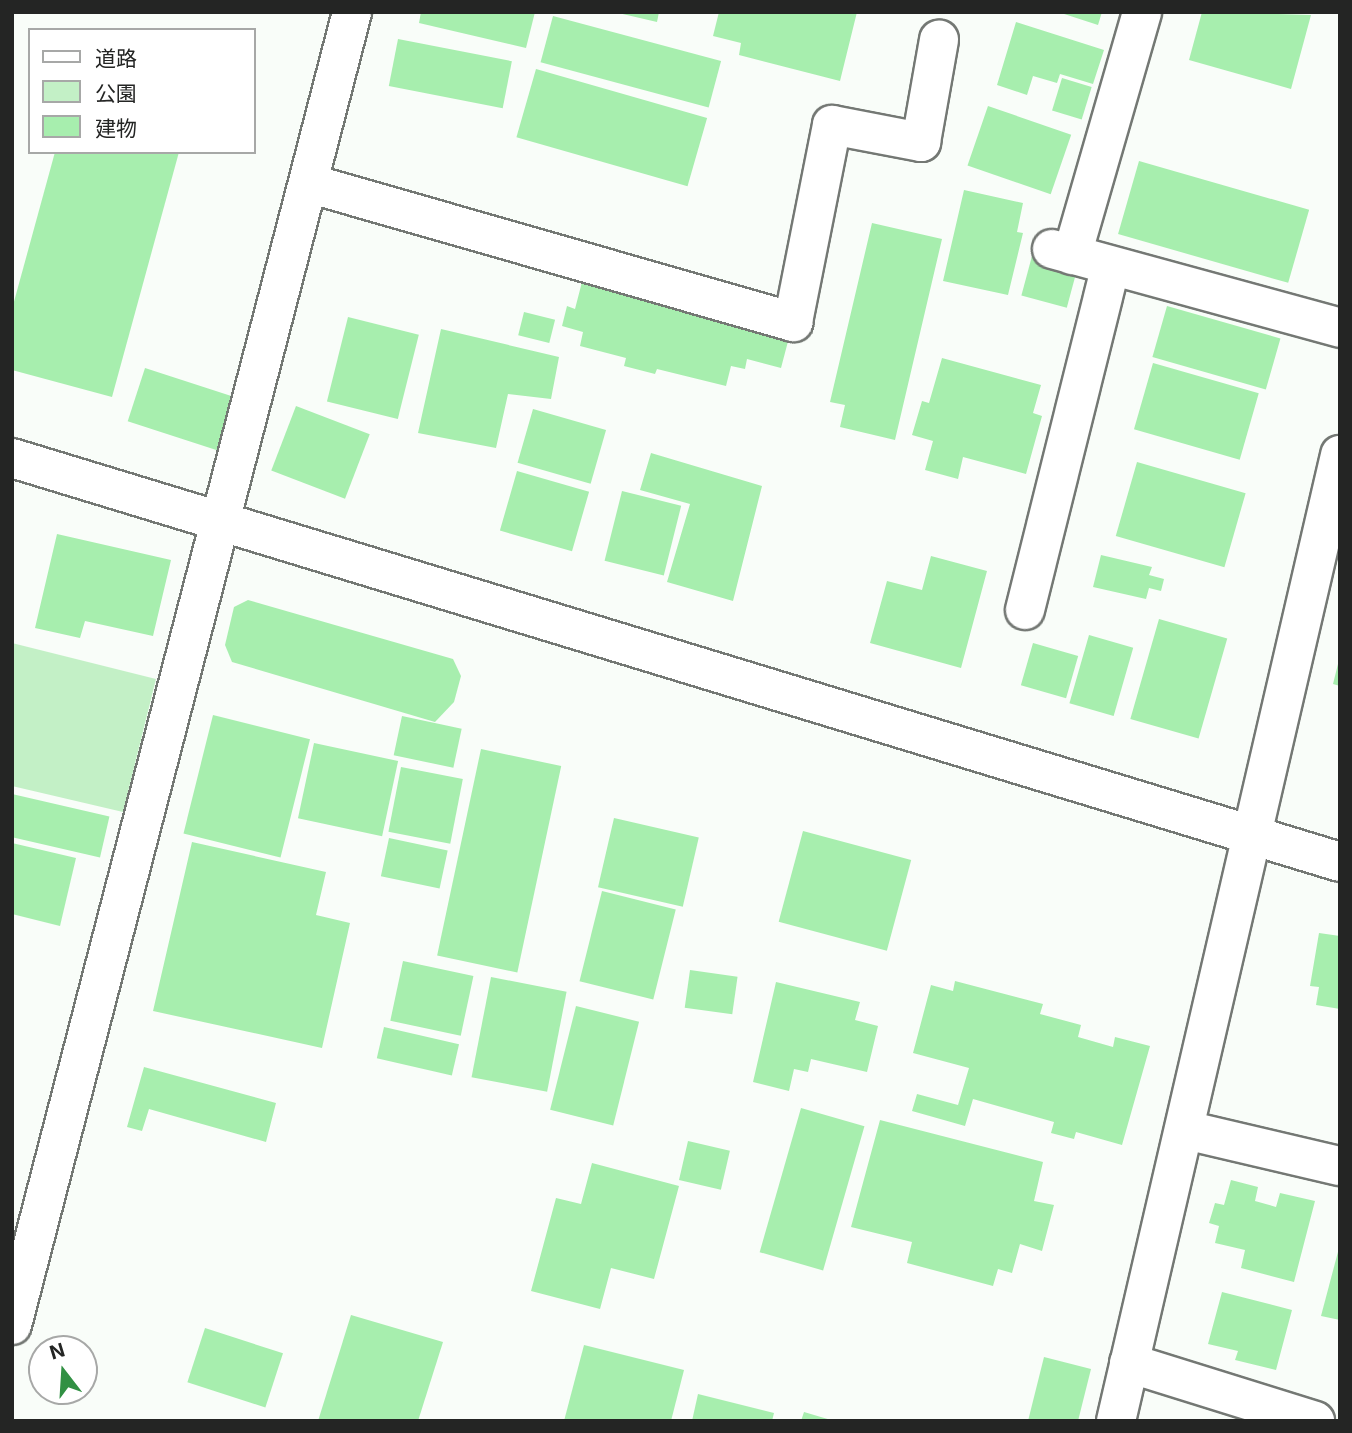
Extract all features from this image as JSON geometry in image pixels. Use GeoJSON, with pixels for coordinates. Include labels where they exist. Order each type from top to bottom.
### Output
{"type":"FeatureCollection","features":[{"type":"Feature","properties":{"kind":"street"},"geometry":{"type":"LineString","coordinates":[[12,1325],[352,12]]}},
{"type":"Feature","properties":{"kind":"street"},"geometry":{"type":"LineString","coordinates":[[1142,12],[1062,252],[1111,268],[1340,328]]}},
{"type":"Feature","properties":{"kind":"street"},"geometry":{"type":"LineString","coordinates":[[308,183],[793,322],[832,125],[921,142],[939,40]]}},
{"type":"Feature","properties":{"kind":"street"},"geometry":{"type":"LineString","coordinates":[[1025,610],[1111,268]]}},
{"type":"Feature","properties":{"kind":"street"},"geometry":{"type":"LineString","coordinates":[[1116,1421],[1186,1130],[1340,455]]}},
{"type":"Feature","properties":{"kind":"street"},"geometry":{"type":"LineString","coordinates":[[12,458],[222,519],[1340,862]]}},
{"type":"Feature","properties":{"kind":"street"},"geometry":{"type":"LineString","coordinates":[[1186,1130],[1340,1166]]}},
{"type":"Feature","properties":{"kind":"street"},"geometry":{"type":"LineString","coordinates":[[1129,1363],[1315,1421]]}},
{"type":"Feature","properties":{"kind":"green space"},"geometry":{"type":"Polygon","coordinates":[[[12,643],[156,679],[123,812],[12,786],[12,643]]]}},
{"type":"Feature","properties":{"kind":"building"},"geometry":{"type":"Polygon","coordinates":[[[421,12],[535,12],[526,48],[419,23],[421,12]]]}},
{"type":"Feature","properties":{"kind":"building"},"geometry":{"type":"Polygon","coordinates":[[[614,12],[659,12],[657,22],[614,12]]]}},
{"type":"Feature","properties":{"kind":"building"},"geometry":{"type":"Polygon","coordinates":[[[719,12],[857,12],[840,81],[739,55],[741,43],[713,36],[719,12]]]}},
{"type":"Feature","properties":{"kind":"building"},"geometry":{"type":"Polygon","coordinates":[[[1058,12],[1102,12],[1098,25],[1058,12]]]}},
{"type":"Feature","properties":{"kind":"building"},"geometry":{"type":"Polygon","coordinates":[[[1202,12],[1311,15],[1291,89],[1189,60],[1202,12]]]}},
{"type":"Feature","properties":{"kind":"building"},"geometry":{"type":"Polygon","coordinates":[[[553,16],[721,61],[709,107],[541,62],[553,16]]]}},
{"type":"Feature","properties":{"kind":"building"},"geometry":{"type":"Polygon","coordinates":[[[1016,22],[1104,50],[1093,84],[1060,74],[1057,83],[1033,76],[1027,95],[997,85],[1016,22]]]}},
{"type":"Feature","properties":{"kind":"building"},"geometry":{"type":"Polygon","coordinates":[[[398,39],[512,61],[503,108],[389,86],[398,39]]]}},
{"type":"Feature","properties":{"kind":"building"},"geometry":{"type":"Polygon","coordinates":[[[536,69],[707,118],[688,186],[516,137],[536,69]]]}},
{"type":"Feature","properties":{"kind":"building"},"geometry":{"type":"Polygon","coordinates":[[[1062,78],[1092,87],[1082,120],[1052,111],[1062,78]]]}},
{"type":"Feature","properties":{"kind":"building"},"geometry":{"type":"Polygon","coordinates":[[[988,106],[1071,135],[1051,194],[967,166],[988,106]]]}},
{"type":"Feature","properties":{"kind":"building"},"geometry":{"type":"Polygon","coordinates":[[[54,154],[178,154],[112,397],[12,370],[12,309],[54,154]]]}},
{"type":"Feature","properties":{"kind":"building"},"geometry":{"type":"Polygon","coordinates":[[[1139,161],[1309,210],[1288,283],[1118,234],[1139,161]]]}},
{"type":"Feature","properties":{"kind":"building"},"geometry":{"type":"Polygon","coordinates":[[[964,190],[1023,203],[1017,232],[1023,233],[1008,295],[943,281],[964,190]]]}},
{"type":"Feature","properties":{"kind":"building"},"geometry":{"type":"Polygon","coordinates":[[[872,223],[942,239],[895,440],[840,427],[845,405],[830,402],[872,223]]]}},
{"type":"Feature","properties":{"kind":"building"},"geometry":{"type":"Polygon","coordinates":[[[1032,256],[1077,268],[1067,308],[1021,296],[1032,256]]]}},
{"type":"Feature","properties":{"kind":"building"},"geometry":{"type":"Polygon","coordinates":[[[583,278],[791,330],[781,368],[747,359],[745,369],[731,366],[726,386],[657,369],[655,374],[624,366],[626,358],[580,346],[583,332],[562,326],[567,306],[575,309],[583,278]]]}},
{"type":"Feature","properties":{"kind":"building"},"geometry":{"type":"Polygon","coordinates":[[[1167,306],[1280,339],[1266,389],[1152,357],[1167,306]]]}},
{"type":"Feature","properties":{"kind":"building"},"geometry":{"type":"Polygon","coordinates":[[[524,312],[555,320],[549,343],[518,335],[524,312]]]}},
{"type":"Feature","properties":{"kind":"building"},"geometry":{"type":"Polygon","coordinates":[[[348,317],[419,335],[398,419],[327,401],[348,317]]]}},
{"type":"Feature","properties":{"kind":"building"},"geometry":{"type":"Polygon","coordinates":[[[441,329],[559,357],[551,399],[508,394],[496,448],[418,433],[441,329]]]}},
{"type":"Feature","properties":{"kind":"building"},"geometry":{"type":"Polygon","coordinates":[[[942,358],[1041,385],[1033,413],[1042,416],[1026,474],[963,457],[958,479],[925,470],[933,441],[912,435],[922,401],[929,403],[942,358]]]}},
{"type":"Feature","properties":{"kind":"building"},"geometry":{"type":"Polygon","coordinates":[[[1153,363],[1259,393],[1240,460],[1134,429],[1153,363]]]}},
{"type":"Feature","properties":{"kind":"building"},"geometry":{"type":"Polygon","coordinates":[[[145,368],[238,398],[221,452],[128,421],[145,368]]]}},
{"type":"Feature","properties":{"kind":"building"},"geometry":{"type":"Polygon","coordinates":[[[296,406],[370,434],[345,499],[271,470],[296,406]]]}},
{"type":"Feature","properties":{"kind":"building"},"geometry":{"type":"Polygon","coordinates":[[[533,409],[606,430],[591,484],[518,463],[533,409]]]}},
{"type":"Feature","properties":{"kind":"building"},"geometry":{"type":"Polygon","coordinates":[[[651,453],[762,486],[733,601],[667,582],[690,504],[640,490],[651,453]]]}},
{"type":"Feature","properties":{"kind":"building"},"geometry":{"type":"Polygon","coordinates":[[[1137,462],[1246,493],[1224,567],[1116,536],[1137,462]]]}},
{"type":"Feature","properties":{"kind":"building"},"geometry":{"type":"Polygon","coordinates":[[[517,471],[589,492],[572,551],[500,531],[517,471]]]}},
{"type":"Feature","properties":{"kind":"building"},"geometry":{"type":"Polygon","coordinates":[[[622,491],[681,506],[664,576],[605,561],[622,491]]]}},
{"type":"Feature","properties":{"kind":"building"},"geometry":{"type":"Polygon","coordinates":[[[57,534],[171,560],[153,636],[85,621],[80,638],[35,628],[57,534]]]}},
{"type":"Feature","properties":{"kind":"building"},"geometry":{"type":"Polygon","coordinates":[[[1101,555],[1152,567],[1149,575],[1164,579],[1161,591],[1149,588],[1146,599],[1093,587],[1101,555]]]}},
{"type":"Feature","properties":{"kind":"building"},"geometry":{"type":"Polygon","coordinates":[[[931,556],[987,571],[961,668],[870,643],[887,581],[922,590],[931,556]]]}},
{"type":"Feature","properties":{"kind":"building"},"geometry":{"type":"Polygon","coordinates":[[[248,600],[453,659],[461,676],[454,702],[435,722],[232,662],[225,645],[234,607],[248,600]]]}},
{"type":"Feature","properties":{"kind":"building"},"geometry":{"type":"Polygon","coordinates":[[[1159,619],[1227,639],[1199,739],[1130,719],[1159,619]]]}},
{"type":"Feature","properties":{"kind":"building"},"geometry":{"type":"Polygon","coordinates":[[[1089,635],[1133,648],[1114,716],[1069,703],[1089,635]]]}},
{"type":"Feature","properties":{"kind":"building"},"geometry":{"type":"Polygon","coordinates":[[[1033,643],[1078,656],[1066,698],[1021,685],[1033,643]]]}},
{"type":"Feature","properties":{"kind":"building"},"geometry":{"type":"Polygon","coordinates":[[[1340,656],[1340,686],[1333,684],[1340,656]]]}},
{"type":"Feature","properties":{"kind":"building"},"geometry":{"type":"Polygon","coordinates":[[[213,715],[310,739],[281,858],[183,833],[213,715]]]}},
{"type":"Feature","properties":{"kind":"building"},"geometry":{"type":"Polygon","coordinates":[[[402,716],[462,729],[453,768],[394,755],[402,716]]]}},
{"type":"Feature","properties":{"kind":"building"},"geometry":{"type":"Polygon","coordinates":[[[314,743],[398,761],[382,836],[298,818],[314,743]]]}},
{"type":"Feature","properties":{"kind":"building"},"geometry":{"type":"Polygon","coordinates":[[[481,749],[561,766],[517,972],[437,955],[481,749]]]}},
{"type":"Feature","properties":{"kind":"building"},"geometry":{"type":"Polygon","coordinates":[[[401,767],[463,779],[450,844],[388,832],[401,767]]]}},
{"type":"Feature","properties":{"kind":"building"},"geometry":{"type":"Polygon","coordinates":[[[12,794],[109,816],[100,857],[12,837],[12,794]]]}},
{"type":"Feature","properties":{"kind":"building"},"geometry":{"type":"Polygon","coordinates":[[[614,818],[699,838],[683,907],[598,887],[614,818]]]}},
{"type":"Feature","properties":{"kind":"building"},"geometry":{"type":"Polygon","coordinates":[[[803,831],[911,860],[887,951],[779,922],[803,831]]]}},
{"type":"Feature","properties":{"kind":"building"},"geometry":{"type":"Polygon","coordinates":[[[389,838],[448,850],[440,889],[381,876],[389,838]]]}},
{"type":"Feature","properties":{"kind":"building"},"geometry":{"type":"Polygon","coordinates":[[[192,842],[326,872],[316,915],[350,923],[322,1048],[153,1011],[192,842]]]}},
{"type":"Feature","properties":{"kind":"building"},"geometry":{"type":"Polygon","coordinates":[[[12,843],[76,858],[60,926],[12,914],[12,843]]]}},
{"type":"Feature","properties":{"kind":"building"},"geometry":{"type":"Polygon","coordinates":[[[602,891],[676,909],[653,1000],[580,981],[602,891]]]}},
{"type":"Feature","properties":{"kind":"building"},"geometry":{"type":"Polygon","coordinates":[[[1319,933],[1340,936],[1340,1009],[1316,1005],[1319,987],[1310,986],[1319,933]]]}},
{"type":"Feature","properties":{"kind":"building"},"geometry":{"type":"Polygon","coordinates":[[[403,961],[473,976],[461,1036],[390,1021],[403,961]]]}},
{"type":"Feature","properties":{"kind":"building"},"geometry":{"type":"Polygon","coordinates":[[[690,970],[738,977],[732,1014],[685,1008],[690,970]]]}},
{"type":"Feature","properties":{"kind":"building"},"geometry":{"type":"Polygon","coordinates":[[[491,977],[567,992],[547,1092],[472,1077],[491,977]]]}},
{"type":"Feature","properties":{"kind":"building"},"geometry":{"type":"Polygon","coordinates":[[[955,981],[1043,1004],[1040,1014],[1081,1025],[1078,1037],[1113,1047],[1115,1037],[1150,1046],[1122,1145],[1076,1132],[1074,1139],[1051,1133],[1054,1122],[973,1099],[965,1126],[912,1111],[917,1094],[958,1105],[969,1068],[913,1053],[931,985],[953,991],[955,981]]]}},
{"type":"Feature","properties":{"kind":"building"},"geometry":{"type":"Polygon","coordinates":[[[776,982],[860,1002],[855,1020],[878,1026],[867,1072],[811,1059],[808,1072],[794,1069],[789,1091],[753,1082],[776,982]]]}},
{"type":"Feature","properties":{"kind":"building"},"geometry":{"type":"Polygon","coordinates":[[[576,1006],[639,1022],[613,1126],[550,1110],[576,1006]]]}},
{"type":"Feature","properties":{"kind":"building"},"geometry":{"type":"Polygon","coordinates":[[[384,1027],[459,1044],[452,1076],[377,1058],[384,1027]]]}},
{"type":"Feature","properties":{"kind":"building"},"geometry":{"type":"Polygon","coordinates":[[[144,1067],[276,1103],[266,1142],[149,1109],[142,1131],[127,1127],[144,1067]]]}},
{"type":"Feature","properties":{"kind":"building"},"geometry":{"type":"Polygon","coordinates":[[[801,1108],[864,1126],[823,1270],[760,1252],[801,1108]]]}},
{"type":"Feature","properties":{"kind":"building"},"geometry":{"type":"Polygon","coordinates":[[[880,1120],[1043,1162],[1034,1201],[1054,1205],[1042,1251],[1020,1244],[1012,1273],[998,1269],[993,1286],[907,1263],[912,1242],[851,1227],[880,1120]]]}},
{"type":"Feature","properties":{"kind":"building"},"geometry":{"type":"Polygon","coordinates":[[[688,1141],[730,1151],[721,1190],[679,1180],[688,1141]]]}},
{"type":"Feature","properties":{"kind":"building"},"geometry":{"type":"Polygon","coordinates":[[[592,1163],[679,1186],[654,1279],[611,1268],[600,1309],[531,1291],[556,1198],[581,1204],[592,1163]]]}},
{"type":"Feature","properties":{"kind":"building"},"geometry":{"type":"Polygon","coordinates":[[[1231,1180],[1258,1187],[1255,1201],[1276,1207],[1280,1193],[1315,1201],[1294,1282],[1241,1268],[1245,1250],[1215,1243],[1219,1226],[1209,1223],[1215,1203],[1224,1205],[1231,1180]]]}},
{"type":"Feature","properties":{"kind":"building"},"geometry":{"type":"Polygon","coordinates":[[[1340,1248],[1340,1320],[1321,1316],[1340,1248]]]}},
{"type":"Feature","properties":{"kind":"building"},"geometry":{"type":"Polygon","coordinates":[[[1222,1292],[1292,1310],[1276,1370],[1235,1360],[1238,1351],[1208,1344],[1222,1292]]]}},
{"type":"Feature","properties":{"kind":"building"},"geometry":{"type":"Polygon","coordinates":[[[351,1315],[443,1342],[418,1421],[318,1421],[351,1315]]]}},
{"type":"Feature","properties":{"kind":"building"},"geometry":{"type":"Polygon","coordinates":[[[205,1328],[283,1353],[265,1408],[187,1382],[205,1328]]]}},
{"type":"Feature","properties":{"kind":"building"},"geometry":{"type":"Polygon","coordinates":[[[584,1345],[684,1370],[671,1421],[564,1421],[584,1345]]]}},
{"type":"Feature","properties":{"kind":"building"},"geometry":{"type":"Polygon","coordinates":[[[1044,1357],[1091,1369],[1078,1421],[1028,1421],[1044,1357]]]}},
{"type":"Feature","properties":{"kind":"building"},"geometry":{"type":"Polygon","coordinates":[[[698,1394],[774,1413],[772,1421],[692,1421],[698,1394]]]}},
{"type":"Feature","properties":{"kind":"building"},"geometry":{"type":"Polygon","coordinates":[[[804,1412],[831,1420],[831,1421],[801,1421],[804,1412]]]}}]}
